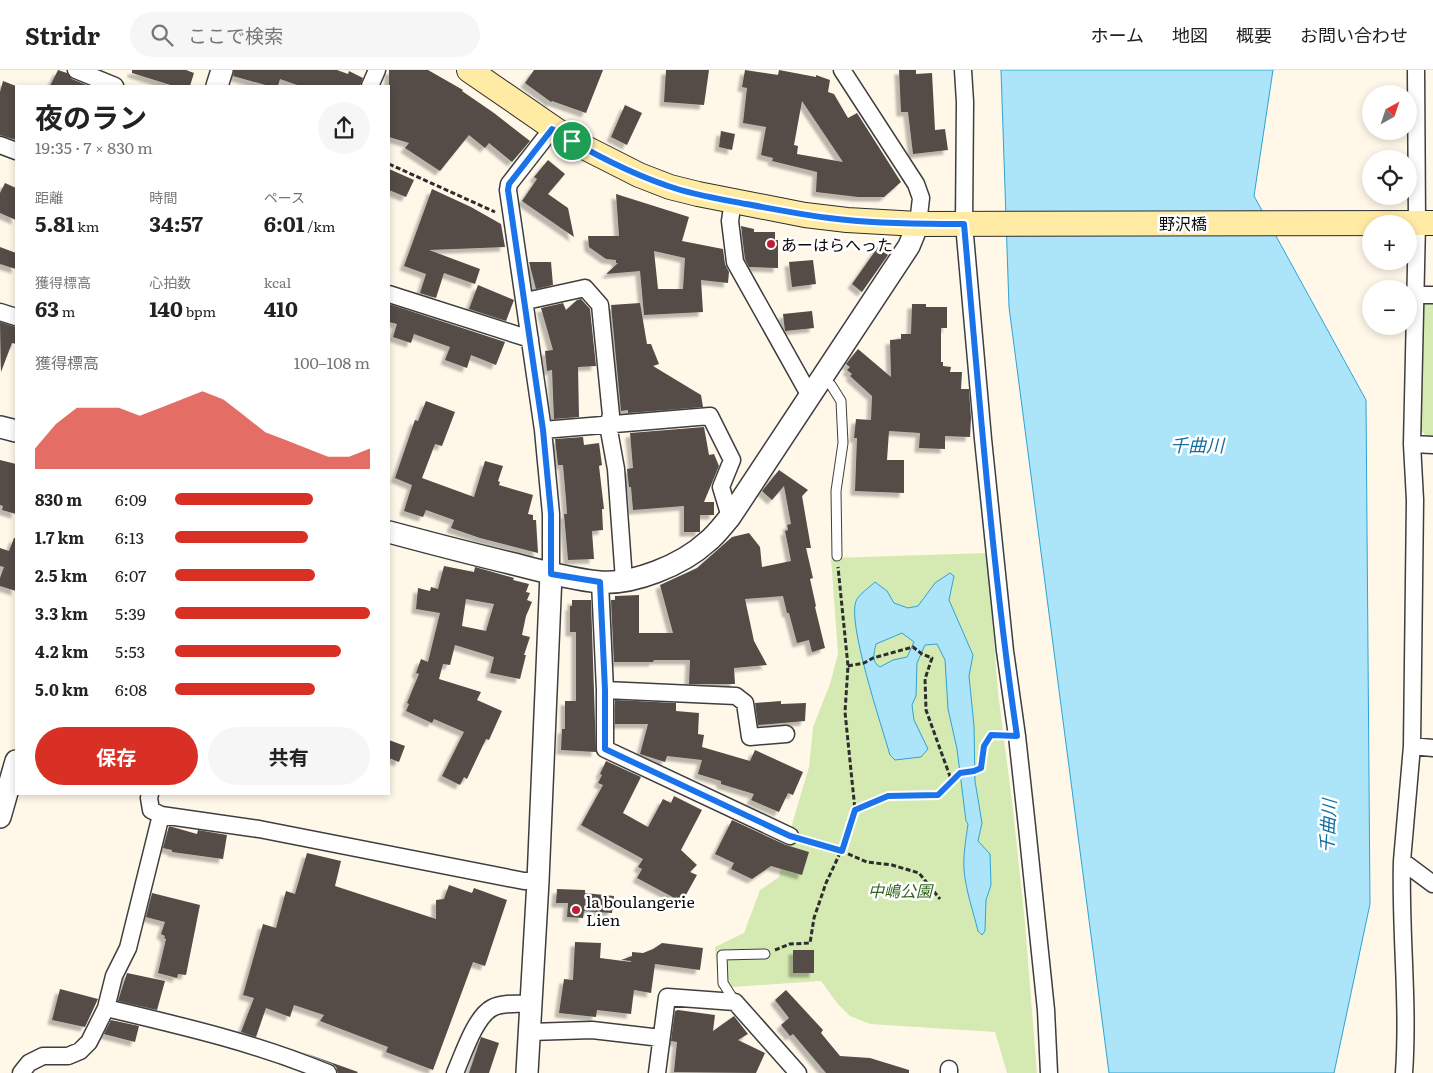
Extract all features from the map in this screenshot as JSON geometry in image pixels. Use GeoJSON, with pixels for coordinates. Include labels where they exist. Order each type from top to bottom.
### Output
{"type":"FeatureCollection","features":[{"type":"Feature","properties":{"kind":"main road","name":"野沢橋"},"geometry":{"type":"LineString","coordinates":[[469,70],[552,129],[590,151],[639,175],[680,190],[805,215],[847,220],[918,224],[1418,223]]}},
{"type":"Feature","properties":{"kind":"street"},"geometry":{"type":"LineString","coordinates":[[76,70],[113,85]]}},
{"type":"Feature","properties":{"kind":"street"},"geometry":{"type":"LineString","coordinates":[[217,85],[222,70]]}},
{"type":"Feature","properties":{"kind":"street"},"geometry":{"type":"LineString","coordinates":[[370,85],[377,70]]}},
{"type":"Feature","properties":{"kind":"street"},"geometry":{"type":"LineString","coordinates":[[390,532],[551,574],[600,582],[624,580],[667,568],[707,542],[730,517],[909,246],[918,224],[921,198],[916,184],[842,70]]}},
{"type":"Feature","properties":{"kind":"street"},"geometry":{"type":"LineString","coordinates":[[963,70],[964,224],[1004,651],[1017,736],[1046,1010],[1049,1073]]}},
{"type":"Feature","properties":{"kind":"street"},"geometry":{"type":"LineString","coordinates":[[1416,70],[1418,223],[1416,280]]}},
{"type":"Feature","properties":{"kind":"street"},"geometry":{"type":"LineString","coordinates":[[527,1073],[538,881],[551,574],[551,514],[543,430],[526,301],[508,190],[509,184],[552,129]]}},
{"type":"Feature","properties":{"kind":"street"},"geometry":{"type":"LineString","coordinates":[[0,146],[15,151]]}},
{"type":"Feature","properties":{"kind":"street"},"geometry":{"type":"LineString","coordinates":[[733,201],[730,221],[736,262],[810,396]]}},
{"type":"Feature","properties":{"kind":"street"},"geometry":{"type":"LineString","coordinates":[[526,301],[585,288],[600,305],[610,415],[608,425],[616,469],[624,580]]}},
{"type":"Feature","properties":{"kind":"street"},"geometry":{"type":"LineString","coordinates":[[390,294],[530,339]]}},
{"type":"Feature","properties":{"kind":"street"},"geometry":{"type":"LineString","coordinates":[[1417,295],[1433,296]]}},
{"type":"Feature","properties":{"kind":"street"},"geometry":{"type":"LineString","coordinates":[[0,312],[15,317]]}},
{"type":"Feature","properties":{"kind":"street"},"geometry":{"type":"LineString","coordinates":[[1404,1073],[1405,1004],[1401,897],[1402,861],[1412,746],[1415,500],[1412,444],[1415,335]]}},
{"type":"Feature","properties":{"kind":"street"},"geometry":{"type":"LineString","coordinates":[[543,430],[710,416],[732,460],[721,487],[730,517]]}},
{"type":"Feature","properties":{"kind":"street"},"geometry":{"type":"LineString","coordinates":[[0,427],[15,431]]}},
{"type":"Feature","properties":{"kind":"street"},"geometry":{"type":"LineString","coordinates":[[1412,444],[1433,445]]}},
{"type":"Feature","properties":{"kind":"street"},"geometry":{"type":"LineString","coordinates":[[600,582],[605,690],[605,749],[790,836]]}},
{"type":"Feature","properties":{"kind":"street"},"geometry":{"type":"LineString","coordinates":[[605,690],[736,696],[745,703],[750,737],[786,734]]}},
{"type":"Feature","properties":{"kind":"street"},"geometry":{"type":"LineString","coordinates":[[1412,746],[1433,748]]}},
{"type":"Feature","properties":{"kind":"street"},"geometry":{"type":"LineString","coordinates":[[0,817],[15,764]]}},
{"type":"Feature","properties":{"kind":"street"},"geometry":{"type":"LineString","coordinates":[[150,795],[151,810],[161,815],[259,829],[515,879],[538,881]]}},
{"type":"Feature","properties":{"kind":"street"},"geometry":{"type":"LineString","coordinates":[[22,1073],[29,1063],[43,1056],[68,1056],[80,1051],[89,1042],[106,1008],[114,976],[128,948],[161,815]]}},
{"type":"Feature","properties":{"kind":"street"},"geometry":{"type":"LineString","coordinates":[[1402,861],[1433,884]]}},
{"type":"Feature","properties":{"kind":"street"},"geometry":{"type":"LineString","coordinates":[[657,1073],[667,997],[735,1002],[798,1073]]}},
{"type":"Feature","properties":{"kind":"street"},"geometry":{"type":"LineString","coordinates":[[456,1073],[484,1013],[493,1007],[505,1004],[531,1004]]}},
{"type":"Feature","properties":{"kind":"street"},"geometry":{"type":"LineString","coordinates":[[106,1008],[267,1049],[328,1073]]}},
{"type":"Feature","properties":{"kind":"street"},"geometry":{"type":"LineString","coordinates":[[530,1032],[592,1030],[661,1038]]}},
{"type":"Feature","properties":{"kind":"lane"},"geometry":{"type":"LineString","coordinates":[[822,378],[832,385],[841,401],[843,443],[836,491],[837,556]]}},
{"type":"Feature","properties":{"kind":"lane"},"geometry":{"type":"LineString","coordinates":[[735,1002],[723,983],[722,955],[765,954]]}},
{"type":"Feature","properties":{"kind":"path"},"geometry":{"type":"LineString","coordinates":[[390,164],[513,220]]}},
{"type":"Feature","properties":{"kind":"path"},"geometry":{"type":"LineString","coordinates":[[765,954],[790,944],[810,943],[814,918],[826,883],[842,851],[855,810],[845,712],[848,666],[837,556]]}},
{"type":"Feature","properties":{"kind":"path"},"geometry":{"type":"LineString","coordinates":[[848,666],[864,663],[873,658],[913,646],[922,654],[932,658],[925,679],[926,710],[952,782]]}},
{"type":"Feature","properties":{"kind":"path"},"geometry":{"type":"LineString","coordinates":[[855,810],[888,796],[938,795],[960,773],[981,768],[984,746],[991,735],[1017,736]]}},
{"type":"Feature","properties":{"kind":"path"},"geometry":{"type":"LineString","coordinates":[[790,836],[842,851],[868,862],[892,865],[919,873],[940,899]]}},
{"type":"Feature","properties":{"kind":"green space"},"geometry":{"type":"Polygon","coordinates":[[[1433,300],[1433,439],[1429,438],[1419,429],[1420,308],[1433,300]]]}},
{"type":"Feature","properties":{"kind":"green space","name":"中嶋公園"},"geometry":{"type":"Polygon","coordinates":[[[987,553],[998,692],[1025,923],[1037,1073],[1007,1073],[995,1032],[870,1024],[850,1016],[837,1003],[821,981],[718,988],[715,947],[744,933],[760,890],[779,877],[809,767],[813,727],[830,684],[838,654],[831,558],[987,553]]]}},
{"type":"Feature","properties":{"kind":"water","name":"千曲川"},"geometry":{"type":"Polygon","coordinates":[[[1001,70],[1273,70],[1254,196],[1366,400],[1370,904],[1334,1073],[1109,1073],[1009,307],[1001,70]]]}},
{"type":"Feature","properties":{"kind":"water"},"geometry":{"type":"Polygon","coordinates":[[[950,573],[954,576],[949,600],[973,655],[969,676],[974,726],[975,781],[982,823],[978,841],[990,854],[991,885],[986,900],[985,931],[982,935],[978,931],[965,878],[964,859],[968,824],[966,821],[957,749],[948,709],[945,660],[937,644],[925,645],[917,663],[916,696],[912,705],[914,720],[928,749],[921,757],[895,760],[890,755],[873,700],[856,630],[855,613],[857,598],[875,582],[887,591],[894,603],[908,608],[918,606],[935,583],[950,573]],[[902,633],[876,644],[875,663],[880,667],[893,660],[907,657],[914,642],[902,633]]]}},
{"type":"Feature","properties":{"kind":"building"},"geometry":{"type":"Polygon","coordinates":[[[58,70],[67,73],[72,79],[87,85],[50,85],[58,70]]]}},
{"type":"Feature","properties":{"kind":"building"},"geometry":{"type":"Polygon","coordinates":[[[132,70],[186,70],[194,73],[190,85],[171,85],[132,73],[132,70]]]}},
{"type":"Feature","properties":{"kind":"building"},"geometry":{"type":"Polygon","coordinates":[[[234,70],[337,70],[348,74],[349,71],[363,78],[360,85],[297,85],[280,79],[278,85],[265,85],[233,76],[234,70]]]}},
{"type":"Feature","properties":{"kind":"building"},"geometry":{"type":"Polygon","coordinates":[[[389,70],[428,70],[463,90],[530,141],[512,162],[489,143],[485,148],[469,135],[440,171],[405,148],[409,143],[390,137],[389,70]]]}},
{"type":"Feature","properties":{"kind":"building"},"geometry":{"type":"Polygon","coordinates":[[[534,70],[603,70],[586,113],[551,102],[525,83],[534,70]]]}},
{"type":"Feature","properties":{"kind":"building"},"geometry":{"type":"Polygon","coordinates":[[[666,70],[709,70],[704,105],[664,102],[666,70]]]}},
{"type":"Feature","properties":{"kind":"building"},"geometry":{"type":"Polygon","coordinates":[[[745,70],[778,75],[779,70],[816,77],[816,75],[830,80],[828,92],[834,94],[848,118],[857,113],[901,182],[884,197],[858,197],[816,192],[817,172],[772,161],[773,158],[761,155],[766,127],[743,123],[747,88],[742,87],[745,70]],[[802,101],[794,145],[798,146],[797,154],[843,162],[802,101]]]}},
{"type":"Feature","properties":{"kind":"building"},"geometry":{"type":"Polygon","coordinates":[[[899,70],[916,70],[916,74],[932,73],[935,130],[945,129],[948,150],[913,154],[908,112],[901,112],[899,70]]]}},
{"type":"Feature","properties":{"kind":"building"},"geometry":{"type":"Polygon","coordinates":[[[3,81],[15,86],[15,140],[0,135],[0,92],[3,81]]]}},
{"type":"Feature","properties":{"kind":"building"},"geometry":{"type":"Polygon","coordinates":[[[625,105],[642,113],[627,145],[611,137],[625,105]]]}},
{"type":"Feature","properties":{"kind":"building"},"geometry":{"type":"Polygon","coordinates":[[[721,131],[735,134],[732,150],[719,147],[721,131]]]}},
{"type":"Feature","properties":{"kind":"building"},"geometry":{"type":"Polygon","coordinates":[[[548,160],[565,174],[548,194],[568,208],[574,237],[522,201],[537,179],[534,177],[548,160]]]}},
{"type":"Feature","properties":{"kind":"building"},"geometry":{"type":"Polygon","coordinates":[[[390,169],[414,180],[406,197],[390,190],[390,169]]]}},
{"type":"Feature","properties":{"kind":"building"},"geometry":{"type":"Polygon","coordinates":[[[5,183],[15,188],[15,220],[0,213],[0,193],[5,183]]]}},
{"type":"Feature","properties":{"kind":"building"},"geometry":{"type":"Polygon","coordinates":[[[432,189],[471,207],[501,224],[505,247],[429,250],[480,269],[475,284],[444,273],[436,298],[420,293],[426,274],[404,266],[432,189]]]}},
{"type":"Feature","properties":{"kind":"building"},"geometry":{"type":"Polygon","coordinates":[[[616,194],[689,217],[682,241],[723,249],[725,264],[729,272],[728,283],[701,280],[703,312],[644,315],[640,271],[606,274],[618,263],[616,263],[616,260],[606,259],[589,247],[588,236],[619,236],[616,194]],[[654,251],[658,289],[683,289],[685,258],[654,251]]]}},
{"type":"Feature","properties":{"kind":"building"},"geometry":{"type":"Polygon","coordinates":[[[741,226],[754,229],[754,232],[775,232],[775,240],[778,240],[778,268],[749,267],[745,259],[741,226]]]}},
{"type":"Feature","properties":{"kind":"building"},"geometry":{"type":"Polygon","coordinates":[[[0,247],[15,253],[15,269],[0,264],[0,247]]]}},
{"type":"Feature","properties":{"kind":"building"},"geometry":{"type":"Polygon","coordinates":[[[878,247],[888,255],[862,292],[852,284],[878,247]]]}},
{"type":"Feature","properties":{"kind":"building"},"geometry":{"type":"Polygon","coordinates":[[[813,260],[816,284],[792,287],[789,262],[813,260]]]}},
{"type":"Feature","properties":{"kind":"building"},"geometry":{"type":"Polygon","coordinates":[[[529,262],[551,262],[553,285],[536,289],[529,262]]]}},
{"type":"Feature","properties":{"kind":"building"},"geometry":{"type":"Polygon","coordinates":[[[478,285],[514,300],[506,321],[469,309],[478,285]]]}},
{"type":"Feature","properties":{"kind":"building"},"geometry":{"type":"Polygon","coordinates":[[[581,299],[590,309],[596,366],[578,367],[579,417],[554,419],[552,370],[547,371],[545,351],[553,350],[541,308],[563,303],[566,310],[577,300],[581,299]]]}},
{"type":"Feature","properties":{"kind":"building"},"geometry":{"type":"Polygon","coordinates":[[[640,303],[647,344],[651,344],[659,364],[653,366],[701,395],[703,407],[628,413],[628,410],[621,411],[611,305],[640,303]]]}},
{"type":"Feature","properties":{"kind":"building"},"geometry":{"type":"Polygon","coordinates":[[[390,304],[505,342],[496,365],[471,355],[467,368],[445,360],[450,347],[414,334],[411,343],[393,337],[397,324],[390,322],[390,304]]]}},
{"type":"Feature","properties":{"kind":"building"},"geometry":{"type":"Polygon","coordinates":[[[912,304],[926,304],[926,307],[947,307],[947,328],[941,328],[941,362],[943,362],[943,366],[951,367],[950,372],[962,372],[961,389],[969,389],[970,437],[945,436],[945,449],[919,448],[920,433],[889,431],[887,460],[904,460],[904,493],[855,491],[857,438],[854,438],[856,419],[871,420],[872,396],[850,376],[852,374],[847,370],[850,367],[846,364],[858,349],[891,377],[890,340],[901,339],[901,334],[911,334],[912,304]]]}},
{"type":"Feature","properties":{"kind":"building"},"geometry":{"type":"Polygon","coordinates":[[[812,311],[814,328],[785,331],[783,314],[812,311]]]}},
{"type":"Feature","properties":{"kind":"building"},"geometry":{"type":"Polygon","coordinates":[[[0,322],[15,327],[15,344],[12,343],[1,372],[0,322]]]}},
{"type":"Feature","properties":{"kind":"building"},"geometry":{"type":"Polygon","coordinates":[[[426,401],[455,412],[442,446],[435,444],[422,478],[474,497],[485,461],[503,466],[498,481],[500,482],[499,485],[533,495],[528,514],[533,515],[533,520],[536,520],[538,553],[480,538],[451,528],[454,520],[426,510],[423,517],[404,511],[412,485],[395,478],[415,420],[418,421],[426,401]]]}},
{"type":"Feature","properties":{"kind":"building"},"geometry":{"type":"Polygon","coordinates":[[[704,427],[709,455],[714,454],[719,466],[704,502],[714,502],[714,515],[700,515],[700,532],[684,532],[684,506],[633,510],[627,469],[633,468],[630,433],[704,427]]]}},
{"type":"Feature","properties":{"kind":"building"},"geometry":{"type":"Polygon","coordinates":[[[583,437],[584,445],[599,443],[602,465],[599,466],[604,509],[602,509],[603,530],[592,531],[594,559],[568,560],[564,514],[567,514],[563,465],[558,465],[555,439],[583,437]]]}},
{"type":"Feature","properties":{"kind":"building"},"geometry":{"type":"Polygon","coordinates":[[[0,460],[15,464],[15,514],[2,510],[3,506],[0,505],[0,460]]]}},
{"type":"Feature","properties":{"kind":"building"},"geometry":{"type":"Polygon","coordinates":[[[779,470],[808,490],[802,496],[811,548],[806,548],[813,578],[810,579],[815,607],[825,648],[812,652],[809,640],[797,643],[783,596],[745,599],[754,641],[767,665],[734,668],[735,684],[689,684],[690,660],[614,662],[611,600],[615,600],[615,596],[639,595],[639,633],[673,633],[660,585],[697,568],[732,537],[749,533],[760,547],[762,567],[791,561],[785,531],[788,530],[787,525],[791,524],[784,486],[772,500],[762,491],[779,470]]]}},
{"type":"Feature","properties":{"kind":"building"},"geometry":{"type":"Polygon","coordinates":[[[15,538],[15,591],[0,586],[0,578],[4,567],[0,566],[0,548],[9,551],[15,538]]]}},
{"type":"Feature","properties":{"kind":"building"},"geometry":{"type":"Polygon","coordinates":[[[444,566],[474,572],[475,567],[529,584],[526,592],[530,593],[527,600],[532,602],[526,616],[522,635],[530,637],[524,655],[526,655],[520,679],[490,673],[494,657],[455,645],[450,665],[443,664],[439,679],[481,692],[477,700],[502,711],[489,740],[486,739],[467,779],[464,777],[460,785],[442,776],[464,732],[434,719],[432,723],[406,711],[409,704],[407,703],[419,674],[416,673],[421,659],[428,662],[440,613],[416,609],[418,588],[430,591],[431,587],[438,589],[444,566]],[[466,599],[462,626],[486,631],[494,604],[466,599]]]}},
{"type":"Feature","properties":{"kind":"building"},"geometry":{"type":"Polygon","coordinates":[[[572,600],[591,600],[596,752],[561,750],[562,729],[565,729],[565,701],[576,701],[576,632],[570,632],[570,606],[572,606],[572,600]]]}},
{"type":"Feature","properties":{"kind":"building"},"geometry":{"type":"Polygon","coordinates":[[[615,700],[676,703],[676,711],[699,713],[698,734],[704,735],[702,747],[750,761],[755,750],[803,772],[793,795],[788,793],[779,812],[751,800],[754,794],[721,784],[721,781],[698,774],[702,760],[667,756],[665,762],[640,754],[648,724],[615,724],[615,700]]]}},
{"type":"Feature","properties":{"kind":"building"},"geometry":{"type":"Polygon","coordinates":[[[781,701],[781,704],[806,703],[805,721],[758,725],[755,703],[781,701]]]}},
{"type":"Feature","properties":{"kind":"building"},"geometry":{"type":"Polygon","coordinates":[[[390,740],[405,746],[399,762],[390,758],[390,740]]]}},
{"type":"Feature","properties":{"kind":"building"},"geometry":{"type":"Polygon","coordinates":[[[606,761],[641,777],[623,813],[648,827],[663,799],[671,803],[674,796],[702,810],[681,850],[697,865],[690,872],[697,875],[682,902],[637,878],[642,869],[638,867],[643,859],[581,825],[603,785],[598,783],[606,761]]]}},
{"type":"Feature","properties":{"kind":"building"},"geometry":{"type":"Polygon","coordinates":[[[732,820],[786,845],[809,852],[802,875],[771,866],[752,879],[731,869],[734,863],[715,854],[732,820]]]}},
{"type":"Feature","properties":{"kind":"building"},"geometry":{"type":"Polygon","coordinates":[[[169,826],[197,834],[198,830],[227,835],[223,859],[172,852],[172,850],[163,848],[169,826]]]}},
{"type":"Feature","properties":{"kind":"building"},"geometry":{"type":"Polygon","coordinates":[[[307,853],[341,861],[335,886],[436,919],[436,900],[444,899],[449,885],[472,893],[474,888],[507,900],[485,966],[473,962],[433,1070],[386,1052],[388,1047],[320,1021],[324,1015],[294,1005],[290,1017],[266,1008],[256,1037],[241,1032],[254,998],[243,995],[263,924],[276,928],[286,891],[295,894],[307,853]]]}},
{"type":"Feature","properties":{"kind":"building"},"geometry":{"type":"Polygon","coordinates":[[[557,889],[585,890],[585,893],[614,896],[612,913],[584,911],[583,918],[567,917],[568,903],[556,903],[557,889]]]}},
{"type":"Feature","properties":{"kind":"building"},"geometry":{"type":"Polygon","coordinates":[[[152,893],[200,905],[186,975],[178,974],[177,978],[158,973],[166,939],[161,934],[165,922],[146,917],[152,893]]]}},
{"type":"Feature","properties":{"kind":"building"},"geometry":{"type":"Polygon","coordinates":[[[575,942],[601,943],[600,958],[631,962],[621,960],[632,956],[632,952],[643,953],[662,943],[703,948],[700,970],[655,964],[651,993],[634,990],[631,1014],[597,1010],[596,1017],[559,1013],[564,979],[573,980],[575,942]]]}},
{"type":"Feature","properties":{"kind":"building"},"geometry":{"type":"Polygon","coordinates":[[[793,950],[814,950],[814,973],[793,973],[793,950]]]}},
{"type":"Feature","properties":{"kind":"building"},"geometry":{"type":"Polygon","coordinates":[[[127,973],[165,981],[157,1010],[118,1001],[127,973]]]}},
{"type":"Feature","properties":{"kind":"building"},"geometry":{"type":"Polygon","coordinates":[[[60,989],[98,999],[85,1027],[52,1020],[60,989]]]}},
{"type":"Feature","properties":{"kind":"building"},"geometry":{"type":"Polygon","coordinates":[[[786,990],[823,1030],[821,1033],[840,1056],[870,1058],[909,1070],[909,1073],[826,1073],[793,1034],[790,1036],[781,1025],[789,1018],[775,1000],[786,990]]]}},
{"type":"Feature","properties":{"kind":"building"},"geometry":{"type":"Polygon","coordinates":[[[675,1011],[715,1015],[713,1031],[734,1016],[748,1034],[738,1040],[765,1053],[756,1073],[674,1072],[677,1042],[671,1041],[675,1011]]]}},
{"type":"Feature","properties":{"kind":"building"},"geometry":{"type":"Polygon","coordinates":[[[111,1020],[139,1026],[135,1042],[104,1034],[111,1020]]]}},
{"type":"Feature","properties":{"kind":"building"},"geometry":{"type":"Polygon","coordinates":[[[481,1037],[499,1043],[489,1073],[469,1073],[481,1037]]]}},
{"type":"Feature","properties":{"kind":"building"},"geometry":{"type":"Polygon","coordinates":[[[302,1052],[358,1072],[338,1073],[336,1067],[332,1064],[302,1052]]]}},
{"type":"Feature","properties":{"kind":"place","name":"あーはらへった"},"geometry":{"type":"Point","coordinates":[771,244]}},
{"type":"Feature","properties":{"kind":"place","name":"la boulangerie Lien"},"geometry":{"type":"Point","coordinates":[576,910]}},
{"type":"Feature","properties":{"kind":"route"},"geometry":{"type":"LineString","coordinates":[[552,129],[572,141],[612,163],[639,175],[670,187],[698,194],[805,215],[847,220],[918,224],[964,224],[1004,651],[1017,736],[991,735],[984,746],[981,768],[960,773],[938,795],[888,796],[855,810],[842,851],[790,836],[605,749],[605,690],[600,582],[551,574],[551,514],[543,430],[526,301],[508,190],[509,184],[552,129]]}}]}
